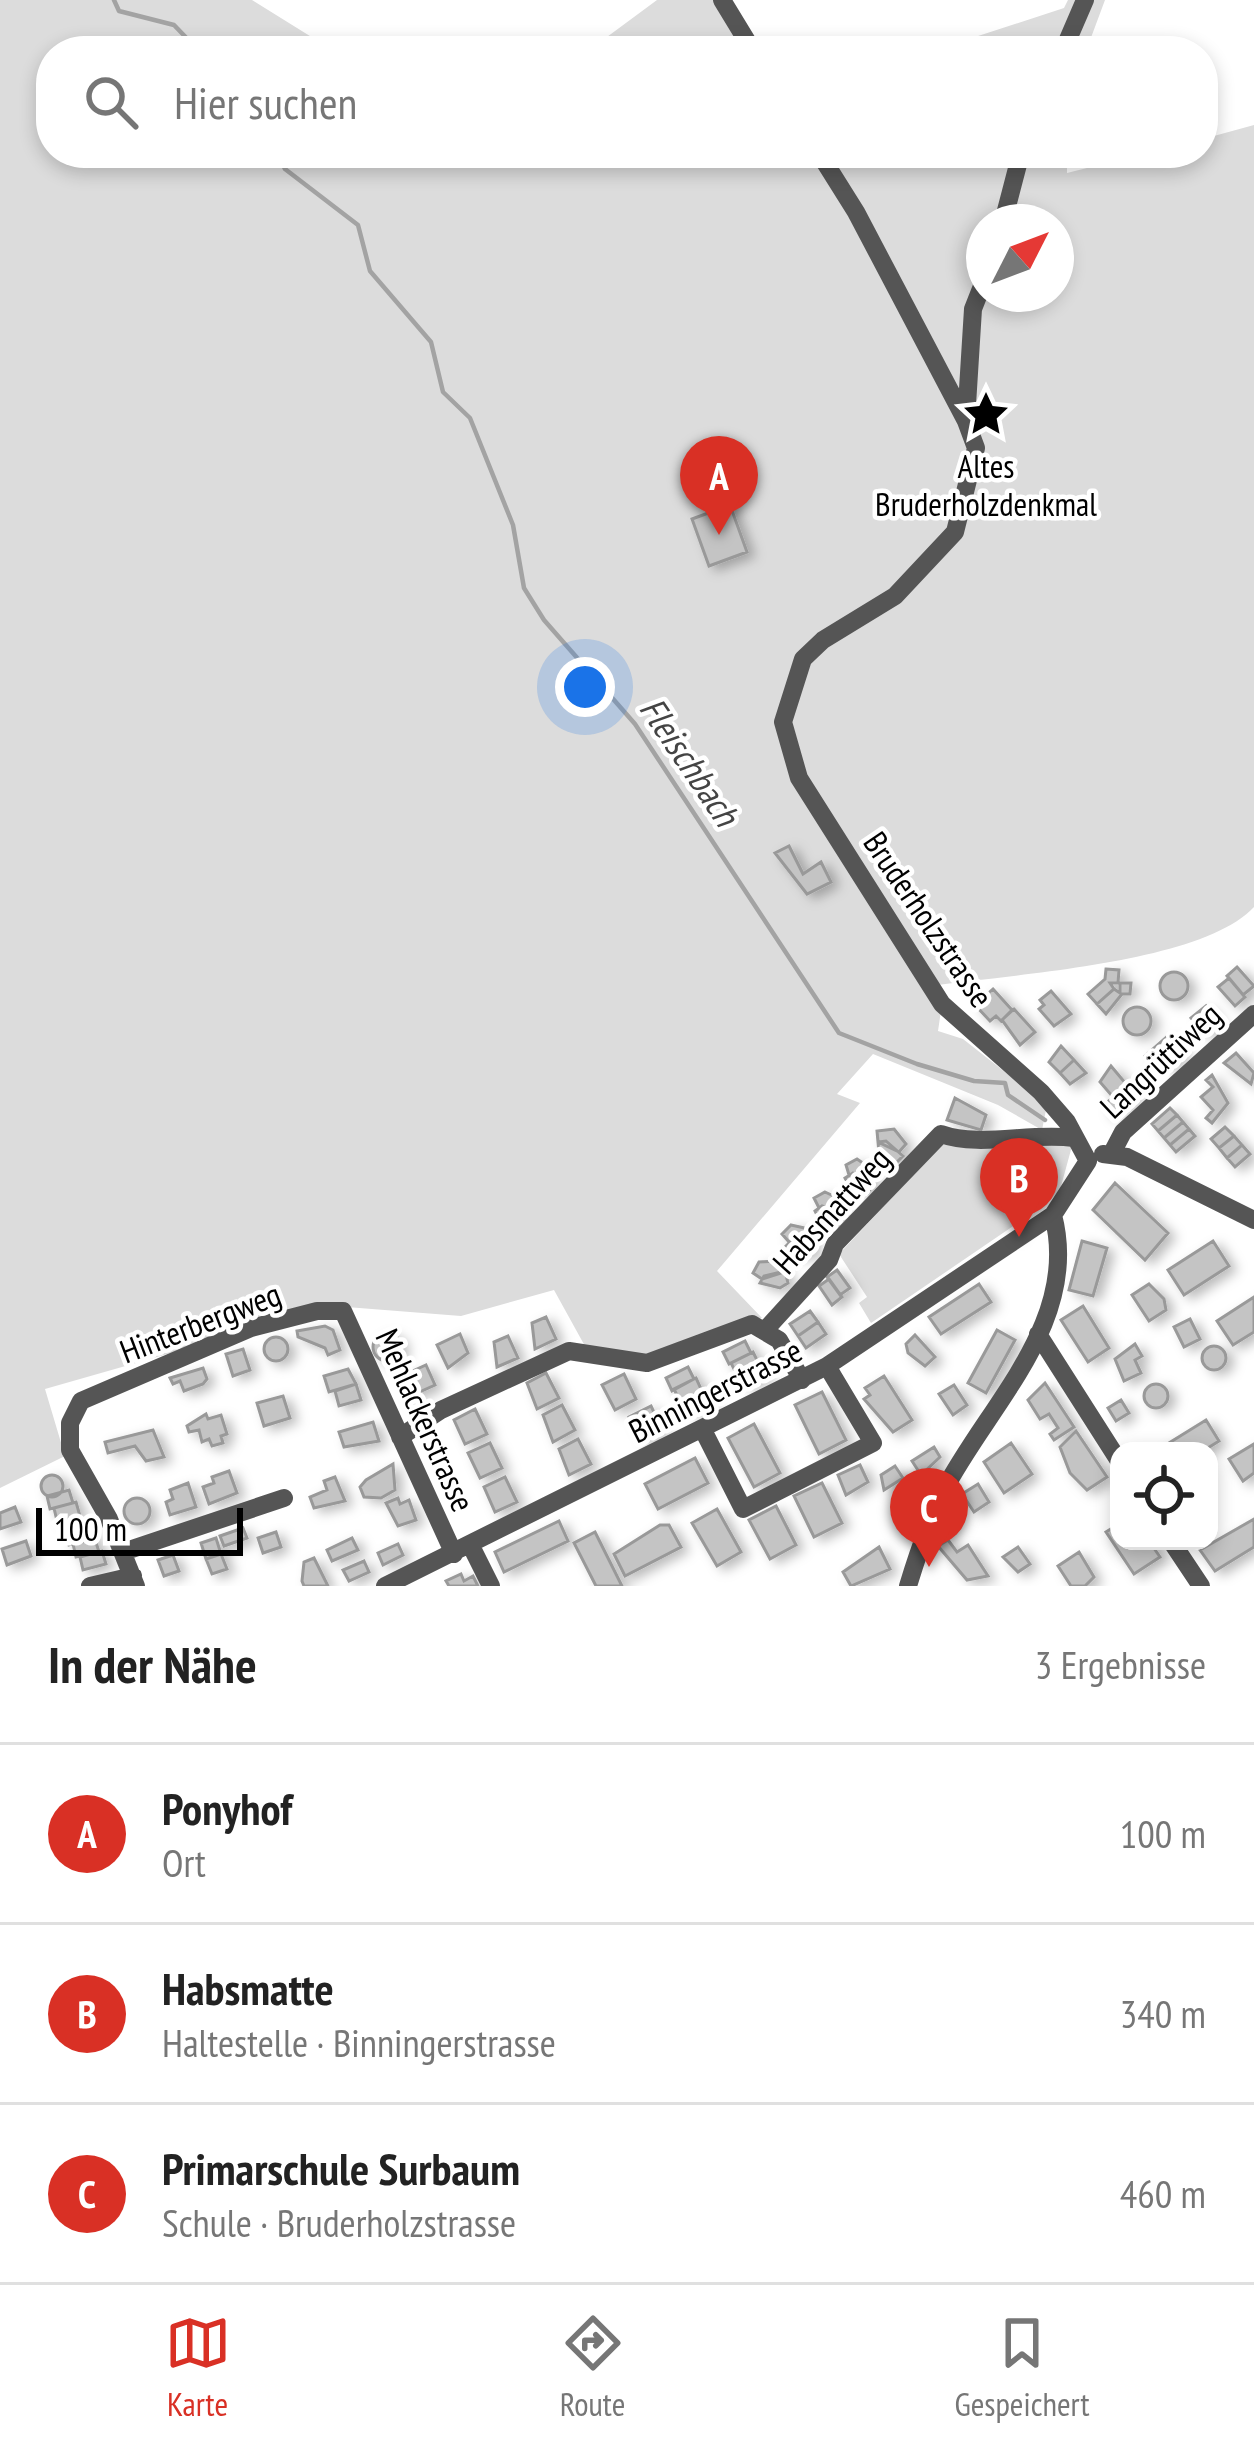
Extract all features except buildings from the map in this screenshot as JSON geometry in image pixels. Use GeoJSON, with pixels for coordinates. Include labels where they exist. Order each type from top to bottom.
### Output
{"type":"FeatureCollection","features":[{"type":"Feature","properties":{"kind":"street"},"geometry":{"type":"LineString","coordinates":[[722,0],[744,36]]}},
{"type":"Feature","properties":{"kind":"street"},"geometry":{"type":"LineString","coordinates":[[1069,36],[1084,0]]}},
{"type":"Feature","properties":{"kind":"street"},"geometry":{"type":"LineString","coordinates":[[828,168],[966,421]]}},
{"type":"Feature","properties":{"kind":"street"},"geometry":{"type":"LineString","coordinates":[[1008,204],[1017,168]]}},
{"type":"Feature","properties":{"kind":"street","name":"Bruderholzstrasse"},"geometry":{"type":"LineString","coordinates":[[973,312],[966,421],[976,448],[955,532],[895,596],[823,640],[797,672],[783,722],[799,778],[942,1004],[1041,1092],[1088,1161]]}},
{"type":"Feature","properties":{"kind":"street","name":"Langrüttiweg"},"geometry":{"type":"LineString","coordinates":[[1112,1153],[1123,1132],[1254,1014]]}},
{"type":"Feature","properties":{"kind":"street","name":"Habsmattweg"},"geometry":{"type":"LineString","coordinates":[[767,1328],[829,1260],[836,1244],[941,1134],[964,1143],[1007,1135],[1074,1138]]}},
{"type":"Feature","properties":{"kind":"street"},"geometry":{"type":"LineString","coordinates":[[908,1586],[945,1488],[1016,1380],[1039,1334],[1057,1281],[1061,1245],[1053,1214],[1088,1161],[1112,1153],[1254,1220]]}},
{"type":"Feature","properties":{"kind":"street","name":"Binningerstrasse"},"geometry":{"type":"LineString","coordinates":[[386,1586],[802,1380],[1053,1214]]}},
{"type":"Feature","properties":{"kind":"street","name":"Hinterbergweg"},"geometry":{"type":"LineString","coordinates":[[124,1552],[70,1450],[70,1423],[81,1401],[251,1328],[317,1311],[343,1311]]}},
{"type":"Feature","properties":{"kind":"street","name":"Mehlackerstrasse"},"geometry":{"type":"LineString","coordinates":[[343,1311],[400,1437],[463,1550],[491,1586]]}},
{"type":"Feature","properties":{"kind":"street"},"geometry":{"type":"LineString","coordinates":[[400,1437],[441,1410],[568,1352],[647,1363],[737,1328],[767,1328],[802,1380]]}},
{"type":"Feature","properties":{"kind":"street"},"geometry":{"type":"LineString","coordinates":[[1039,1334],[1110,1447]]}},
{"type":"Feature","properties":{"kind":"street"},"geometry":{"type":"LineString","coordinates":[[703,1430],[743,1509],[873,1443],[827,1366]]}},
{"type":"Feature","properties":{"kind":"street"},"geometry":{"type":"LineString","coordinates":[[90,1586],[135,1581],[124,1552],[284,1498]]}},
{"type":"Feature","properties":{"kind":"street"},"geometry":{"type":"LineString","coordinates":[[1177,1550],[1201,1586]]}},
{"type":"Feature","properties":{"kind":"shaded area"},"geometry":{"type":"Polygon","coordinates":[[[0,0],[252,0],[310,36],[36,36],[36,168],[1067,168],[1067,173],[1087,168],[1218,168],[1218,135],[1254,125],[1254,907],[1228,926],[1150,954],[931,986],[942,1004],[938,1031],[963,1039],[1047,1105],[1042,1130],[998,1105],[873,1054],[837,1094],[860,1103],[717,1271],[762,1318],[736,1322],[642,1358],[586,1348],[554,1290],[461,1316],[321,1305],[277,1312],[171,1353],[45,1389],[65,1456],[0,1488],[0,0]]]}},
{"type":"Feature","properties":{"kind":"shaded area"},"geometry":{"type":"Polygon","coordinates":[[[657,0],[722,0],[747,36],[608,36],[657,0]]]}},
{"type":"Feature","properties":{"kind":"shaded area"},"geometry":{"type":"Polygon","coordinates":[[[1068,0],[1105,0],[1092,36],[978,36],[1064,8],[1068,0]]]}},
{"type":"Feature","properties":{"kind":"shaded area"},"geometry":{"type":"Polygon","coordinates":[[[1006,1138],[1072,1146],[1060,1190],[871,1323],[859,1303],[867,1297],[839,1254],[947,1139],[1006,1138]]]}},
{"type":"Feature","properties":{"kind":"waterway","name":"Fleischbach"},"geometry":{"type":"LineString","coordinates":[[114,0],[119,11],[174,25],[185,36]]}},
{"type":"Feature","properties":{"kind":"waterway","name":"Fleischbach"},"geometry":{"type":"LineString","coordinates":[[285,168],[358,225],[370,271],[431,342],[443,392],[470,418],[513,525],[524,588],[544,620],[635,724],[839,1033],[917,1064],[974,1081],[1005,1083],[1008,1095],[1045,1120]]}},
{"type":"Feature","properties":{"kind":"place","name":"Altes Bruderholzdenkmal"},"geometry":{"type":"Point","coordinates":[986,414]}},
{"type":"Feature","properties":{"kind":"place","name":"Ponyhof"},"geometry":{"type":"Point","coordinates":[719,535]}},
{"type":"Feature","properties":{"kind":"place","name":"Habsmatte"},"geometry":{"type":"Point","coordinates":[1019,1237]}},
{"type":"Feature","properties":{"kind":"place","name":"Primarschule Surbaum"},"geometry":{"type":"Point","coordinates":[929,1567]}}]}
